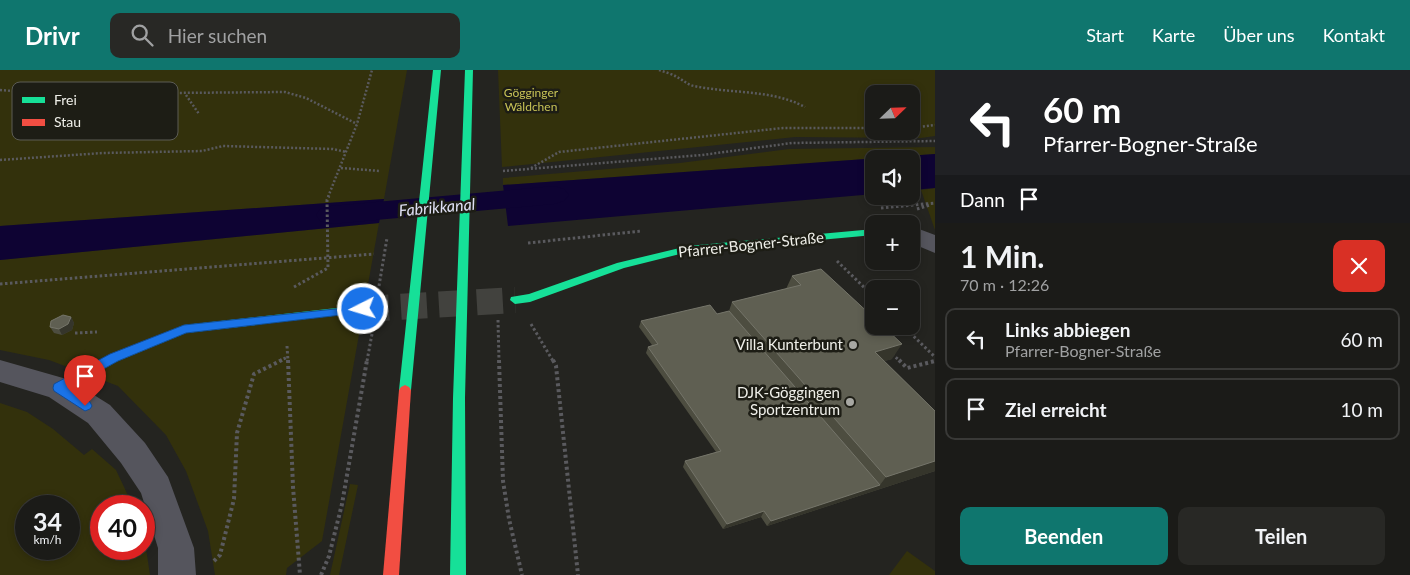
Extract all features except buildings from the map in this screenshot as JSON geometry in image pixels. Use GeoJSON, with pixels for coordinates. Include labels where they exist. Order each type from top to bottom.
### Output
{"type":"FeatureCollection","features":[{"type":"Feature","properties":{"kind":"main road"},"geometry":{"type":"LineString","coordinates":[[391,575],[404,397],[437,70]]}},
{"type":"Feature","properties":{"kind":"main road"},"geometry":{"type":"LineString","coordinates":[[458,575],[459,398],[469,70]]}},
{"type":"Feature","properties":{"kind":"main road","name":"Pfarrer-Bogner-Straße"},"geometry":{"type":"LineString","coordinates":[[514,300],[530,298],[621,265],[688,249],[865,233]]}},
{"type":"Feature","properties":{"kind":"main road"},"geometry":{"type":"LineString","coordinates":[[59,388],[114,358],[184,329],[285,316],[363,309]]}},
{"type":"Feature","properties":{"kind":"street"},"geometry":{"type":"LineString","coordinates":[[920,238],[935,245]]}},
{"type":"Feature","properties":{"kind":"street"},"geometry":{"type":"LineString","coordinates":[[0,371],[59,388],[99,414],[133,453],[156,488],[176,548],[177,575]]}},
{"type":"Feature","properties":{"kind":"path"},"geometry":{"type":"LineString","coordinates":[[300,575],[293,487],[285,303],[290,290],[310,276],[328,268],[327,200],[357,124],[372,70]]}},
{"type":"Feature","properties":{"kind":"path"},"geometry":{"type":"LineString","coordinates":[[659,70],[676,76],[691,86],[770,94],[790,99],[805,107]]}},
{"type":"Feature","properties":{"kind":"path"},"geometry":{"type":"LineString","coordinates":[[178,94],[226,91],[285,92],[306,98],[357,124]]}},
{"type":"Feature","properties":{"kind":"path"},"geometry":{"type":"LineString","coordinates":[[185,94],[199,114]]}},
{"type":"Feature","properties":{"kind":"path"},"geometry":{"type":"LineString","coordinates":[[920,127],[935,126]]}},
{"type":"Feature","properties":{"kind":"path"},"geometry":{"type":"LineString","coordinates":[[528,169],[558,152],[783,128],[865,128]]}},
{"type":"Feature","properties":{"kind":"path"},"geometry":{"type":"LineString","coordinates":[[503,171],[702,155],[792,143],[935,141]]}},
{"type":"Feature","properties":{"kind":"path"},"geometry":{"type":"LineString","coordinates":[[0,160],[103,153],[202,151],[224,146],[295,147],[333,149],[346,152]]}},
{"type":"Feature","properties":{"kind":"path"},"geometry":{"type":"LineString","coordinates":[[341,168],[380,171]]}},
{"type":"Feature","properties":{"kind":"path"},"geometry":{"type":"LineString","coordinates":[[813,238],[865,288]]}},
{"type":"Feature","properties":{"kind":"path"},"geometry":{"type":"LineString","coordinates":[[0,284],[374,254]]}},
{"type":"Feature","properties":{"kind":"path"},"geometry":{"type":"LineString","coordinates":[[530,298],[527,309],[529,322],[556,366],[578,575]]}},
{"type":"Feature","properties":{"kind":"path"},"geometry":{"type":"LineString","coordinates":[[888,349],[907,368],[935,359],[912,335]]}},
{"type":"Feature","properties":{"kind":"path"},"geometry":{"type":"LineString","coordinates":[[210,565],[220,555],[234,499],[237,433],[254,374],[288,357]]}},
{"type":"Feature","properties":{"kind":"path"},"geometry":{"type":"LineString","coordinates":[[321,575],[329,556],[342,504],[362,397]]}},
{"type":"Feature","properties":{"kind":"path"},"geometry":{"type":"LineString","coordinates":[[500,399],[503,480],[509,519],[522,575]]}},
{"type":"Feature","properties":{"kind":"green space"},"geometry":{"type":"Polygon","coordinates":[[[0,70],[407,70],[384,199],[0,226],[0,70]]]}},
{"type":"Feature","properties":{"kind":"green space","name":"Gögginger Wäldchen"},"geometry":{"type":"Polygon","coordinates":[[[498,70],[935,70],[935,136],[920,138],[920,85],[865,85],[865,138],[795,137],[502,167],[498,70]]]}},
{"type":"Feature","properties":{"kind":"green space"},"geometry":{"type":"Polygon","coordinates":[[[935,147],[935,154],[920,155],[920,150],[865,150],[865,159],[503,185],[503,178],[680,163],[789,149],[935,147]]]}},
{"type":"Feature","properties":{"kind":"green space"},"geometry":{"type":"Polygon","coordinates":[[[935,188],[935,230],[921,190],[935,188]]]}},
{"type":"Feature","properties":{"kind":"green space"},"geometry":{"type":"Polygon","coordinates":[[[379,223],[322,541],[287,568],[286,575],[215,575],[208,531],[186,471],[166,435],[118,386],[49,360],[0,350],[0,260],[379,223]]]}},
{"type":"Feature","properties":{"kind":"green space"},"geometry":{"type":"Polygon","coordinates":[[[0,403],[27,412],[53,429],[84,455],[92,449],[116,470],[128,495],[90,495],[90,560],[148,560],[150,575],[0,575],[0,403]]]}},
{"type":"Feature","properties":{"kind":"green space"},"geometry":{"type":"Polygon","coordinates":[[[350,484],[358,485],[339,575],[330,575],[350,484]]]}},
{"type":"Feature","properties":{"kind":"green space"},"geometry":{"type":"Polygon","coordinates":[[[907,551],[935,571],[935,575],[889,575],[907,551]]]}},
{"type":"Feature","properties":{"kind":"shaded area"},"geometry":{"type":"Polygon","coordinates":[[[935,154],[935,188],[920,189],[920,155],[935,154]]]}},
{"type":"Feature","properties":{"kind":"shaded area"},"geometry":{"type":"Polygon","coordinates":[[[865,159],[865,195],[508,226],[503,185],[865,159]]]}},
{"type":"Feature","properties":{"kind":"shaded area"},"geometry":{"type":"Polygon","coordinates":[[[384,199],[379,223],[0,260],[0,226],[384,199]]]}},
{"type":"Feature","properties":{"kind":"waterway","name":"Fabrikkanal"},"geometry":{"type":"LineString","coordinates":[[331,215],[554,195]]}},
{"type":"Feature","properties":{"kind":"tunnel"},"geometry":{"type":"LineString","coordinates":[[363,309],[515,300]]}},
{"type":"Feature","properties":{"kind":"traffic: fast"},"geometry":{"type":"LineString","coordinates":[[405,390],[437,70]]}},
{"type":"Feature","properties":{"kind":"traffic: fast"},"geometry":{"type":"LineString","coordinates":[[458,575],[459,398],[469,70]]}},
{"type":"Feature","properties":{"kind":"traffic: fast"},"geometry":{"type":"LineString","coordinates":[[515,300],[530,298],[621,265],[688,249],[865,233]]}},
{"type":"Feature","properties":{"kind":"traffic: fast"},"geometry":{"type":"LineString","coordinates":[[59,388],[114,358],[184,329],[363,309]]}},
{"type":"Feature","properties":{"kind":"traffic: jam"},"geometry":{"type":"LineString","coordinates":[[391,575],[405,390]]}},
{"type":"Feature","properties":{"kind":"place","name":"Villa Kunterbunt"},"geometry":{"type":"Point","coordinates":[853,345]}},
{"type":"Feature","properties":{"kind":"place","name":"DJK-Göggingen Sportzentrum"},"geometry":{"type":"Point","coordinates":[850,402]}},
{"type":"Feature","properties":{"kind":"route"},"geometry":{"type":"LineString","coordinates":[[85,406],[59,388],[114,358],[184,329],[285,316],[363,309]]}}]}
